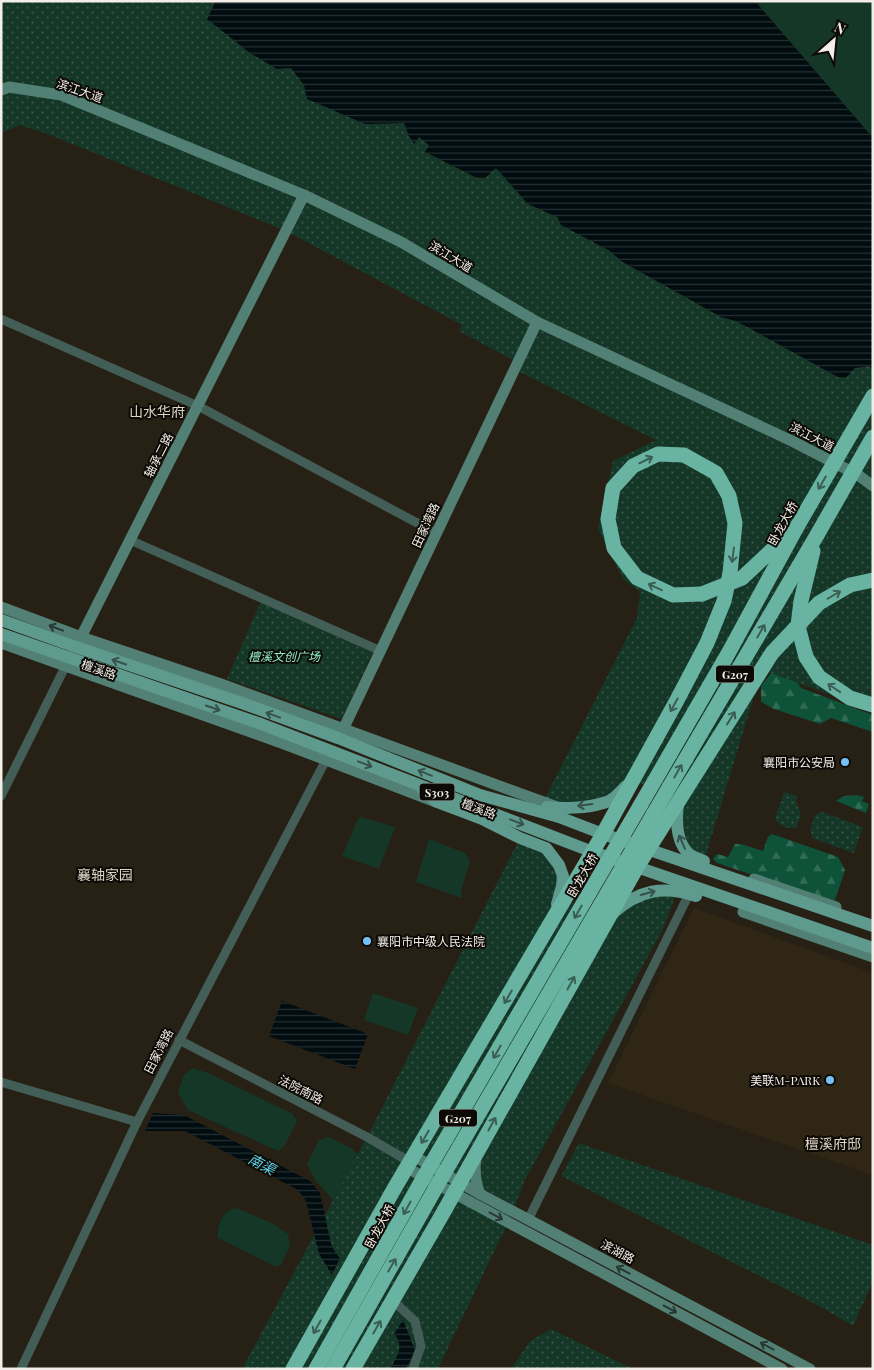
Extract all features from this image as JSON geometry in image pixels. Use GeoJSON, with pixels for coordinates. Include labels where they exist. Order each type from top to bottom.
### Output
{"type":"FeatureCollection","features":[{"type":"Feature","properties":{"kind":"highway","name":"卧龙大桥"},"geometry":{"type":"LineString","coordinates":[[316,1369],[429,1168],[724,660],[798,525],[873,396]]}},
{"type":"Feature","properties":{"kind":"highway","name":"G207"},"geometry":{"type":"LineString","coordinates":[[333,1369],[873,437]]}},
{"type":"Feature","properties":{"kind":"highway"},"geometry":{"type":"LineString","coordinates":[[293,1369],[410,1162],[593,852],[707,643],[724,601],[726,592],[728,582],[730,573],[735,523],[729,496],[716,472],[684,455],[658,454],[633,466],[614,488],[608,519],[614,548],[637,578],[673,595],[702,594],[726,584],[734,581],[742,578],[798,525]]}},
{"type":"Feature","properties":{"kind":"highway"},"geometry":{"type":"LineString","coordinates":[[817,535],[801,601],[798,626],[806,657],[818,677],[850,698],[873,705]]}},
{"type":"Feature","properties":{"kind":"highway"},"geometry":{"type":"LineString","coordinates":[[352,1369],[438,1221],[607,918],[648,849],[772,653],[819,604],[850,586],[873,580]]}},
{"type":"Feature","properties":{"kind":"main road","name":"檀溪路"},"geometry":{"type":"LineString","coordinates":[[1,620],[79,642],[239,702],[341,734],[488,797],[559,817],[603,834],[873,926]]}},
{"type":"Feature","properties":{"kind":"main road","name":"檀溪路"},"geometry":{"type":"LineString","coordinates":[[1,634],[67,662],[261,724],[328,756],[416,784],[637,867],[691,890],[763,911],[873,948]]}},
{"type":"Feature","properties":{"kind":"main road"},"geometry":{"type":"LineString","coordinates":[[488,797],[564,809],[604,803],[616,797],[632,779]]}},
{"type":"Feature","properties":{"kind":"main road"},"geometry":{"type":"LineString","coordinates":[[416,784],[436,802],[482,819],[520,838],[546,848],[559,865],[563,876],[560,898],[550,925]]}},
{"type":"Feature","properties":{"kind":"main road"},"geometry":{"type":"LineString","coordinates":[[678,804],[676,818],[679,834],[682,846],[690,855],[754,879],[772,891]]}},
{"type":"Feature","properties":{"kind":"main road"},"geometry":{"type":"LineString","coordinates":[[607,918],[624,903],[644,894],[660,890],[691,890],[743,912],[763,911]]}},
{"type":"Feature","properties":{"kind":"street","name":"滨江大道"},"geometry":{"type":"LineString","coordinates":[[1,90],[9,87],[61,95],[304,195],[401,242],[537,322],[792,441],[858,475],[873,486]]}},
{"type":"Feature","properties":{"kind":"street","name":"轴承二路"},"geometry":{"type":"LineString","coordinates":[[79,642],[304,195]]}},
{"type":"Feature","properties":{"kind":"street"},"geometry":{"type":"LineString","coordinates":[[1,319],[198,406],[436,533]]}},
{"type":"Feature","properties":{"kind":"street","name":"田家湾路"},"geometry":{"type":"LineString","coordinates":[[341,734],[537,322]]}},
{"type":"Feature","properties":{"kind":"street"},"geometry":{"type":"LineString","coordinates":[[130,540],[381,652]]}},
{"type":"Feature","properties":{"kind":"street"},"geometry":{"type":"LineString","coordinates":[[1,607],[79,642]]}},
{"type":"Feature","properties":{"kind":"street"},"geometry":{"type":"LineString","coordinates":[[1,644],[67,662],[1,796]]}},
{"type":"Feature","properties":{"kind":"street"},"geometry":{"type":"LineString","coordinates":[[341,734],[564,809]]}},
{"type":"Feature","properties":{"kind":"street","name":"田家湾路"},"geometry":{"type":"LineString","coordinates":[[21,1369],[179,1040],[328,756]]}},
{"type":"Feature","properties":{"kind":"street"},"geometry":{"type":"LineString","coordinates":[[328,756],[436,802]]}},
{"type":"Feature","properties":{"kind":"street"},"geometry":{"type":"LineString","coordinates":[[754,879],[873,920]]}},
{"type":"Feature","properties":{"kind":"street"},"geometry":{"type":"LineString","coordinates":[[528,1220],[691,890]]}},
{"type":"Feature","properties":{"kind":"street"},"geometry":{"type":"LineString","coordinates":[[743,912],[873,957]]}},
{"type":"Feature","properties":{"kind":"street","name":"法院南路"},"geometry":{"type":"LineString","coordinates":[[179,1040],[367,1137],[410,1162]]}},
{"type":"Feature","properties":{"kind":"street"},"geometry":{"type":"LineString","coordinates":[[1,1082],[138,1122]]}},
{"type":"Feature","properties":{"kind":"street"},"geometry":{"type":"LineString","coordinates":[[438,1221],[453,1207],[476,1199],[475,1173],[477,1151]]}},
{"type":"Feature","properties":{"kind":"street","name":"滨湖路"},"geometry":{"type":"LineString","coordinates":[[410,1162],[782,1369]]}},
{"type":"Feature","properties":{"kind":"street","name":"滨湖路"},"geometry":{"type":"LineString","coordinates":[[476,1199],[528,1220],[810,1369]]}},
{"type":"Feature","properties":{"kind":"street"},"geometry":{"type":"LineString","coordinates":[[392,1300],[415,1321],[421,1346],[413,1369]]}},
{"type":"Feature","properties":{"kind":"shaded area","name":"美联M-PARK"},"geometry":{"type":"Polygon","coordinates":[[[694,908],[873,973],[873,1175],[608,1083],[694,908]]]}},
{"type":"Feature","properties":{"kind":"green space"},"geometry":{"type":"Polygon","coordinates":[[[1,1],[216,1],[207,19],[277,69],[291,68],[304,85],[365,124],[404,123],[414,144],[419,137],[429,145],[426,151],[484,179],[496,167],[528,204],[558,217],[610,251],[621,261],[721,317],[736,321],[855,368],[869,366],[873,369],[873,710],[762,670],[704,861],[690,855],[678,804],[633,779],[604,803],[543,802],[637,618],[640,592],[623,579],[598,529],[613,461],[656,440],[514,369],[517,362],[459,331],[462,325],[286,231],[45,133],[20,125],[1,133],[1,1]]]}},
{"type":"Feature","properties":{"kind":"green space"},"geometry":{"type":"Polygon","coordinates":[[[755,1],[873,1],[873,138],[755,1]]]}},
{"type":"Feature","properties":{"kind":"green space","name":"檀溪文创广场"},"geometry":{"type":"Polygon","coordinates":[[[261,601],[373,651],[342,719],[227,679],[261,601]]]}},
{"type":"Feature","properties":{"kind":"green space"},"geometry":{"type":"Polygon","coordinates":[[[775,668],[789,670],[801,688],[873,715],[873,732],[831,718],[820,724],[774,709],[761,702],[761,686],[775,668]]]}},
{"type":"Feature","properties":{"kind":"green space"},"geometry":{"type":"Polygon","coordinates":[[[784,792],[797,796],[796,801],[801,815],[796,828],[779,824],[775,819],[784,792]]]}},
{"type":"Feature","properties":{"kind":"green space"},"geometry":{"type":"Polygon","coordinates":[[[857,795],[864,797],[862,801],[869,804],[866,813],[836,801],[844,796],[857,795]]]}},
{"type":"Feature","properties":{"kind":"green space"},"geometry":{"type":"Polygon","coordinates":[[[822,812],[863,827],[854,853],[812,838],[810,830],[815,815],[822,812]]]}},
{"type":"Feature","properties":{"kind":"green space"},"geometry":{"type":"Polygon","coordinates":[[[361,817],[395,827],[379,869],[342,856],[358,819],[361,817]]]}},
{"type":"Feature","properties":{"kind":"green space"},"geometry":{"type":"Polygon","coordinates":[[[772,834],[838,857],[845,870],[835,900],[830,901],[717,863],[713,859],[717,854],[728,857],[735,844],[763,851],[768,837],[772,834]]]}},
{"type":"Feature","properties":{"kind":"green space"},"geometry":{"type":"Polygon","coordinates":[[[520,838],[546,848],[559,865],[560,898],[607,918],[625,903],[677,891],[663,929],[524,1182],[512,1214],[438,1369],[242,1369],[367,1137],[520,838]]]}},
{"type":"Feature","properties":{"kind":"green space"},"geometry":{"type":"Polygon","coordinates":[[[429,839],[465,853],[470,861],[461,891],[462,898],[416,882],[429,839]]]}},
{"type":"Feature","properties":{"kind":"green space"},"geometry":{"type":"Polygon","coordinates":[[[373,993],[418,1008],[408,1035],[364,1020],[373,993]]]}},
{"type":"Feature","properties":{"kind":"green space"},"geometry":{"type":"Polygon","coordinates":[[[192,1068],[208,1073],[293,1114],[297,1121],[284,1147],[278,1151],[188,1110],[178,1093],[184,1075],[192,1068]]]}},
{"type":"Feature","properties":{"kind":"green space"},"geometry":{"type":"Polygon","coordinates":[[[329,1137],[351,1148],[369,1164],[333,1200],[315,1180],[307,1164],[319,1140],[329,1137]]]}},
{"type":"Feature","properties":{"kind":"green space"},"geometry":{"type":"Polygon","coordinates":[[[579,1143],[873,1245],[873,1281],[853,1326],[821,1307],[561,1176],[579,1143]]]}},
{"type":"Feature","properties":{"kind":"green space"},"geometry":{"type":"Polygon","coordinates":[[[236,1208],[272,1223],[288,1234],[290,1246],[281,1265],[276,1267],[218,1238],[218,1228],[223,1216],[229,1210],[236,1208]]]}},
{"type":"Feature","properties":{"kind":"green space"},"geometry":{"type":"Polygon","coordinates":[[[551,1329],[633,1369],[511,1369],[530,1341],[551,1329]]]}},
{"type":"Feature","properties":{"kind":"water"},"geometry":{"type":"Polygon","coordinates":[[[216,1],[755,1],[873,138],[873,369],[869,366],[855,368],[846,378],[838,377],[736,321],[721,317],[621,261],[610,251],[561,225],[557,217],[528,204],[496,168],[484,179],[477,178],[425,152],[429,145],[419,137],[414,144],[404,123],[365,124],[307,99],[304,85],[291,68],[277,69],[250,53],[207,19],[216,1]]]}},
{"type":"Feature","properties":{"kind":"water"},"geometry":{"type":"Polygon","coordinates":[[[282,1001],[368,1034],[355,1069],[269,1036],[282,1001]]]}},
{"type":"Feature","properties":{"kind":"water","name":"南渠"},"geometry":{"type":"Polygon","coordinates":[[[153,1113],[184,1115],[310,1181],[320,1193],[331,1244],[340,1258],[332,1275],[319,1254],[306,1201],[298,1190],[185,1131],[145,1131],[153,1113]]]}},
{"type":"Feature","properties":{"kind":"water"},"geometry":{"type":"Polygon","coordinates":[[[403,1320],[415,1350],[406,1369],[390,1369],[399,1352],[399,1343],[394,1334],[403,1320]]]}},
{"type":"Feature","properties":{"kind":"place","name":"襄阳市公安局"},"geometry":{"type":"Point","coordinates":[845,762]}},
{"type":"Feature","properties":{"kind":"place","name":"襄阳市中级人民法院"},"geometry":{"type":"Point","coordinates":[367,941]}},
{"type":"Feature","properties":{"kind":"place","name":"美联M-PARK"},"geometry":{"type":"Point","coordinates":[830,1080]}},
{"type":"Feature","properties":{"kind":"district","name":"山水华府"},"geometry":{"type":"Point","coordinates":[157,411]}},
{"type":"Feature","properties":{"kind":"district","name":"襄轴家园"},"geometry":{"type":"Point","coordinates":[105,874]}},
{"type":"Feature","properties":{"kind":"district","name":"檀溪府邸"},"geometry":{"type":"Point","coordinates":[833,1143]}}]}
